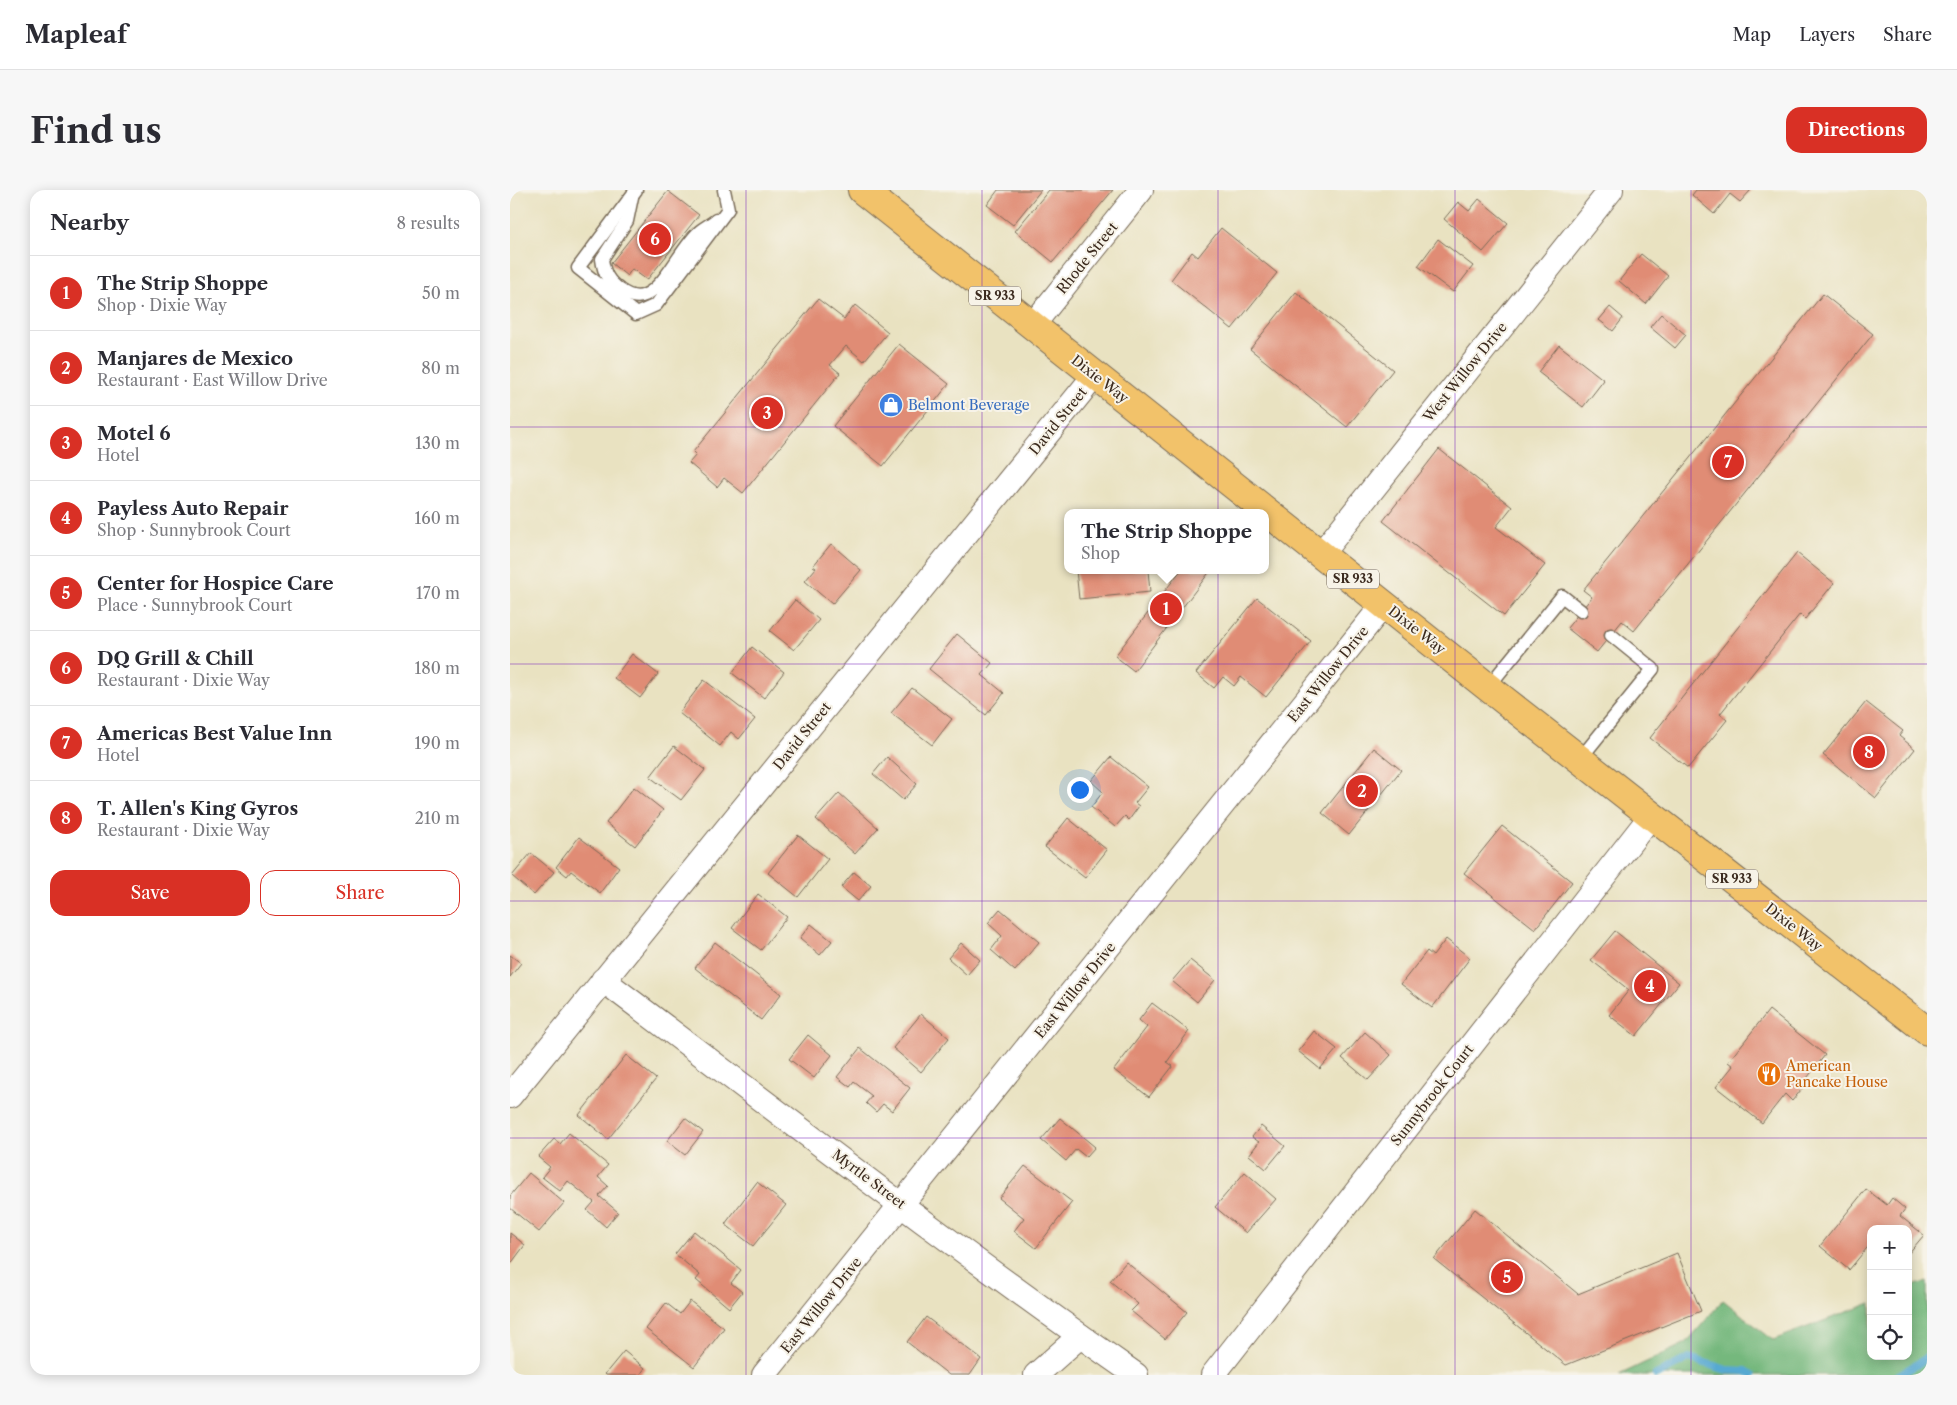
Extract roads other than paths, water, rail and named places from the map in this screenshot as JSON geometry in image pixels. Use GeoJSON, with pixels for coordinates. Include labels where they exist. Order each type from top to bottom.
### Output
{"type":"FeatureCollection","features":[{"type":"Feature","properties":{"kind":"main road","name":"Dixie Way"},"geometry":{"type":"LineString","coordinates":[[862,190],[1264,509]]}},
{"type":"Feature","properties":{"kind":"main road","name":"Dixie Way"},"geometry":{"type":"LineString","coordinates":[[1269,513],[1651,816],[1927,1031]]}},
{"type":"Feature","properties":{"kind":"street","name":"Rhode Street"},"geometry":{"type":"LineString","coordinates":[[1032,326],[1141,190]]}},
{"type":"Feature","properties":{"kind":"street","name":"West Willow Drive"},"geometry":{"type":"LineString","coordinates":[[1321,554],[1611,190]]}},
{"type":"Feature","properties":{"kind":"street","name":"David Street"},"geometry":{"type":"LineString","coordinates":[[510,1096],[1095,375]]}},
{"type":"Feature","properties":{"kind":"street","name":"East Willow Drive"},"geometry":{"type":"LineString","coordinates":[[764,1375],[1384,604]]}},
{"type":"Feature","properties":{"kind":"street","name":"Sunnybrook Court"},"geometry":{"type":"LineString","coordinates":[[1213,1375],[1651,816]]}},
{"type":"Feature","properties":{"kind":"street","name":"Myrtle Street"},"geometry":{"type":"LineString","coordinates":[[604,980],[902,1204],[1080,1336],[1136,1375]]}},
{"type":"Feature","properties":{"kind":"street"},"geometry":{"type":"LineString","coordinates":[[1036,1375],[1080,1336]]}},
{"type":"Feature","properties":{"kind":"lane"},"geometry":{"type":"LineString","coordinates":[[634,192],[578,268],[636,314],[656,305],[728,209],[725,190]]}},
{"type":"Feature","properties":{"kind":"lane"},"geometry":{"type":"LineString","coordinates":[[634,192],[628,221],[602,259],[604,272],[609,282],[625,293],[638,297],[647,295],[658,285],[699,231],[722,217]]}},
{"type":"Feature","properties":{"kind":"lane"},"geometry":{"type":"LineString","coordinates":[[1488,687],[1562,596],[1581,611]]}},
{"type":"Feature","properties":{"kind":"lane"},"geometry":{"type":"LineString","coordinates":[[1580,759],[1653,669],[1611,635]]}},
{"type":"Feature","properties":{"kind":"waterway"},"geometry":{"type":"LineString","coordinates":[[1656,1375],[1689,1358],[1727,1370],[1746,1371],[1752,1375]]}},
{"type":"Feature","properties":{"kind":"waterway"},"geometry":{"type":"LineString","coordinates":[[1899,1375],[1927,1358]]}},
{"type":"Feature","properties":{"kind":"place","name":"DQ Grill & Chill"},"geometry":{"type":"Point","coordinates":[655,239]}},
{"type":"Feature","properties":{"kind":"place","name":"Belmont Beverage"},"geometry":{"type":"Point","coordinates":[891,405]}},
{"type":"Feature","properties":{"kind":"place","name":"Motel 6"},"geometry":{"type":"Point","coordinates":[767,413]}},
{"type":"Feature","properties":{"kind":"place","name":"Americas Best Value Inn"},"geometry":{"type":"Point","coordinates":[1728,462]}},
{"type":"Feature","properties":{"kind":"place","name":"The Strip Shoppe"},"geometry":{"type":"Point","coordinates":[1166,609]}},
{"type":"Feature","properties":{"kind":"place","name":"T. Allen's King Gyros"},"geometry":{"type":"Point","coordinates":[1869,752]}},
{"type":"Feature","properties":{"kind":"place","name":"Manjares de Mexico"},"geometry":{"type":"Point","coordinates":[1362,791]}},
{"type":"Feature","properties":{"kind":"place","name":"Payless Auto Repair"},"geometry":{"type":"Point","coordinates":[1650,986]}},
{"type":"Feature","properties":{"kind":"place","name":"American Pancake House"},"geometry":{"type":"Point","coordinates":[1769,1074]}},
{"type":"Feature","properties":{"kind":"place","name":"Center for Hospice Care"},"geometry":{"type":"Point","coordinates":[1507,1277]}}]}
